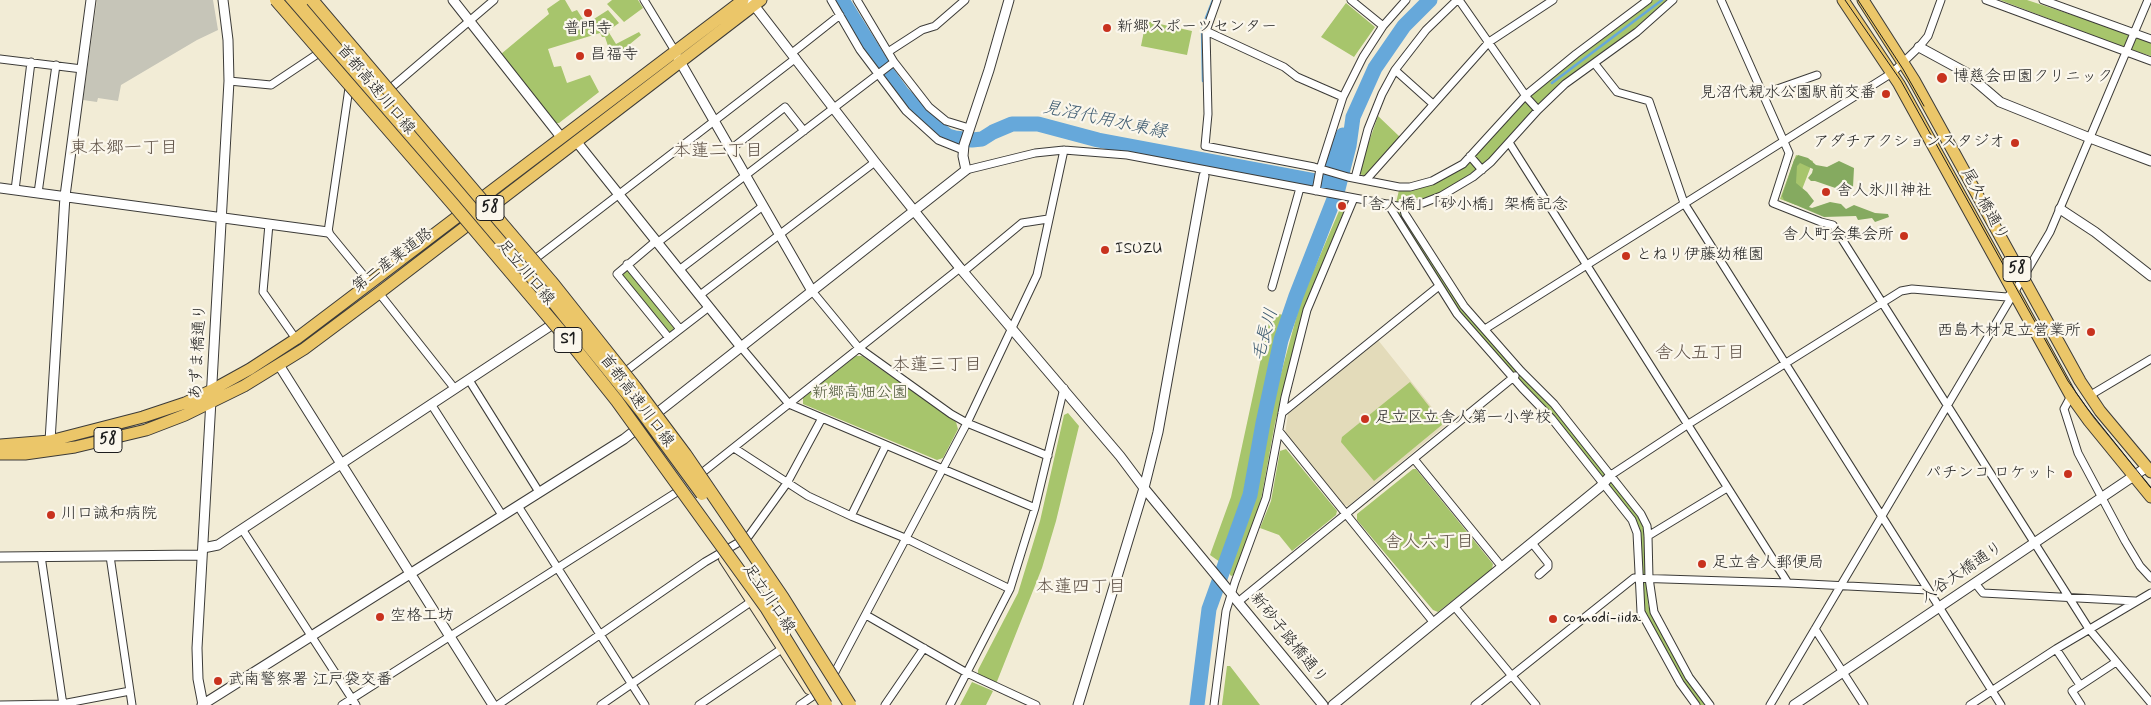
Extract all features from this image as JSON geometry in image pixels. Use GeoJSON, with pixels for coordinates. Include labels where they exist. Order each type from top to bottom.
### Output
{"type":"FeatureCollection","features":[{"type":"Feature","properties":{"kind":"highway","name":"首都高速川口線"},"geometry":{"type":"LineString","coordinates":[[275,0],[574,348],[623,409],[767,609],[826,705]]}},
{"type":"Feature","properties":{"kind":"highway"},"geometry":{"type":"LineString","coordinates":[[288,0],[347,61]]}},
{"type":"Feature","properties":{"kind":"highway"},"geometry":{"type":"LineString","coordinates":[[301,0],[347,61],[642,412],[751,563],[840,705]]}},
{"type":"Feature","properties":{"kind":"highway","name":"首都高速川口線"},"geometry":{"type":"LineString","coordinates":[[316,0],[554,285],[635,387],[685,454],[777,590],[850,705]]}},
{"type":"Feature","properties":{"kind":"highway"},"geometry":{"type":"LineString","coordinates":[[545,296],[628,404],[735,556],[767,609]]}},
{"type":"Feature","properties":{"kind":"main road","name":"足立川口線"},"geometry":{"type":"LineString","coordinates":[[275,0],[349,88],[475,212],[536,259],[659,412],[703,472],[748,537],[856,705]]}},
{"type":"Feature","properties":{"kind":"main road","name":"足立川口線"},"geometry":{"type":"LineString","coordinates":[[316,0],[392,87],[550,326],[634,432],[677,492],[752,600],[816,700]]}},
{"type":"Feature","properties":{"kind":"main road","name":"第二産業道路"},"geometry":{"type":"LineString","coordinates":[[0,445],[50,441],[143,417],[185,403],[212,390],[296,339],[370,283],[576,141],[743,0]]}},
{"type":"Feature","properties":{"kind":"main road","name":"尾久橋通り"},"geometry":{"type":"LineString","coordinates":[[1843,0],[1892,73],[2071,396],[2134,476],[2150,493]]}},
{"type":"Feature","properties":{"kind":"main road","name":"尾久橋通り"},"geometry":{"type":"LineString","coordinates":[[1863,0],[1903,61],[2089,396],[2149,469]]}},
{"type":"Feature","properties":{"kind":"main road","name":"第二産業道路"},"geometry":{"type":"LineString","coordinates":[[0,454],[52,451],[146,430],[211,404],[278,365],[379,293],[561,137],[755,2]]}},
{"type":"Feature","properties":{"kind":"street"},"geometry":{"type":"LineString","coordinates":[[50,441],[65,196],[91,0]]}},
{"type":"Feature","properties":{"kind":"street","name":"あずま橋通り"},"geometry":{"type":"LineString","coordinates":[[203,705],[197,664],[229,81],[228,40],[223,0]]}},
{"type":"Feature","properties":{"kind":"street"},"geometry":{"type":"LineString","coordinates":[[453,0],[561,137]]}},
{"type":"Feature","properties":{"kind":"street"},"geometry":{"type":"LineString","coordinates":[[392,87],[494,0]]}},
{"type":"Feature","properties":{"kind":"street"},"geometry":{"type":"LineString","coordinates":[[644,0],[812,291],[859,348],[967,423],[1048,456]]}},
{"type":"Feature","properties":{"kind":"street"},"geometry":{"type":"LineString","coordinates":[[831,0],[860,50],[906,111],[938,140],[963,147]]}},
{"type":"Feature","properties":{"kind":"street"},"geometry":{"type":"LineString","coordinates":[[857,0],[888,52],[892,64],[939,116],[968,131]]}},
{"type":"Feature","properties":{"kind":"street"},"geometry":{"type":"LineString","coordinates":[[966,170],[963,147],[989,70],[1008,0]]}},
{"type":"Feature","properties":{"kind":"street"},"geometry":{"type":"LineString","coordinates":[[1218,0],[1206,31],[1208,114],[1205,146],[1399,187],[1420,185],[1444,176],[1462,164],[1526,95],[1647,0]]}},
{"type":"Feature","properties":{"kind":"street"},"geometry":{"type":"LineString","coordinates":[[1351,0],[1383,26]]}},
{"type":"Feature","properties":{"kind":"street"},"geometry":{"type":"LineString","coordinates":[[1316,189],[1343,97],[1363,57],[1383,26],[1406,0]]}},
{"type":"Feature","properties":{"kind":"street"},"geometry":{"type":"LineString","coordinates":[[1351,178],[1382,94],[1395,70],[1426,30],[1458,0],[1538,110]]}},
{"type":"Feature","properties":{"kind":"street"},"geometry":{"type":"LineString","coordinates":[[1366,180],[1489,42],[1553,0]]}},
{"type":"Feature","properties":{"kind":"street"},"geometry":{"type":"LineString","coordinates":[[203,705],[634,432],[966,170],[1017,157],[1064,150],[1127,154],[1204,173],[1316,189],[1388,204],[1403,206],[1423,203],[1441,196],[1482,170],[1510,144],[1538,110],[1565,84],[1637,32],[1673,0]]}},
{"type":"Feature","properties":{"kind":"street"},"geometry":{"type":"LineString","coordinates":[[1721,0],[1789,153],[1773,203],[1832,225],[1948,404],[2089,629],[2151,702]]}},
{"type":"Feature","properties":{"kind":"street"},"geometry":{"type":"LineString","coordinates":[[1485,329],[1892,73],[1928,36],[1941,0]]}},
{"type":"Feature","properties":{"kind":"street"},"geometry":{"type":"LineString","coordinates":[[1986,0],[2151,60]]}},
{"type":"Feature","properties":{"kind":"street"},"geometry":{"type":"LineString","coordinates":[[2043,0],[2151,39]]}},
{"type":"Feature","properties":{"kind":"street"},"geometry":{"type":"LineString","coordinates":[[1770,705],[2050,232],[2148,0]]}},
{"type":"Feature","properties":{"kind":"street"},"geometry":{"type":"LineString","coordinates":[[888,52],[922,30],[935,26],[960,1]]}},
{"type":"Feature","properties":{"kind":"street","name":"新砂子路橋通り"},"geometry":{"type":"LineString","coordinates":[[755,2],[874,162],[962,270],[1064,388],[1322,705]]}},
{"type":"Feature","properties":{"kind":"street"},"geometry":{"type":"LineString","coordinates":[[2143,14],[2151,16]]}},
{"type":"Feature","properties":{"kind":"street"},"geometry":{"type":"LineString","coordinates":[[536,259],[714,121],[840,15]]}},
{"type":"Feature","properties":{"kind":"street"},"geometry":{"type":"LineString","coordinates":[[1206,31],[1284,66],[1298,77],[1343,97]]}},
{"type":"Feature","properties":{"kind":"street"},"geometry":{"type":"LineString","coordinates":[[1919,47],[1965,72],[2000,102],[2151,161]]}},
{"type":"Feature","properties":{"kind":"street"},"geometry":{"type":"LineString","coordinates":[[229,81],[270,85],[319,53]]}},
{"type":"Feature","properties":{"kind":"street"},"geometry":{"type":"LineString","coordinates":[[0,59],[82,69]]}},
{"type":"Feature","properties":{"kind":"street"},"geometry":{"type":"LineString","coordinates":[[15,190],[31,62]]}},
{"type":"Feature","properties":{"kind":"street"},"geometry":{"type":"LineString","coordinates":[[669,338],[616,274],[892,64]]}},
{"type":"Feature","properties":{"kind":"street"},"geometry":{"type":"LineString","coordinates":[[1595,64],[1617,92],[1649,101],[1684,203],[2001,705]]}},
{"type":"Feature","properties":{"kind":"street"},"geometry":{"type":"LineString","coordinates":[[38,193],[56,65]]}},
{"type":"Feature","properties":{"kind":"street"},"geometry":{"type":"LineString","coordinates":[[1395,70],[1433,104]]}},
{"type":"Feature","properties":{"kind":"street"},"geometry":{"type":"LineString","coordinates":[[1763,94],[1817,75]]}},
{"type":"Feature","properties":{"kind":"street"},"geometry":{"type":"LineString","coordinates":[[328,232],[349,88]]}},
{"type":"Feature","properties":{"kind":"street"},"geometry":{"type":"LineString","coordinates":[[730,149],[785,107],[804,131]]}},
{"type":"Feature","properties":{"kind":"street"},"geometry":{"type":"LineString","coordinates":[[576,141],[618,196],[790,404],[1036,508]]}},
{"type":"Feature","properties":{"kind":"street"},"geometry":{"type":"LineString","coordinates":[[1510,144],[1788,583]]}},
{"type":"Feature","properties":{"kind":"street"},"geometry":{"type":"LineString","coordinates":[[835,672],[967,423],[1037,274],[1064,150]]}},
{"type":"Feature","properties":{"kind":"street"},"geometry":{"type":"LineString","coordinates":[[1470,156],[1482,170]]}},
{"type":"Feature","properties":{"kind":"street"},"geometry":{"type":"LineString","coordinates":[[700,295],[874,162]]}},
{"type":"Feature","properties":{"kind":"street"},"geometry":{"type":"LineString","coordinates":[[1078,705],[1144,488],[1158,432],[1204,173]]}},
{"type":"Feature","properties":{"kind":"street"},"geometry":{"type":"LineString","coordinates":[[0,188],[328,232],[370,283]]}},
{"type":"Feature","properties":{"kind":"street"},"geometry":{"type":"LineString","coordinates":[[1272,287],[1300,188]]}},
{"type":"Feature","properties":{"kind":"street"},"geometry":{"type":"LineString","coordinates":[[1214,705],[1226,612],[1231,593],[1266,498],[1278,431],[1307,310],[1354,198]]}},
{"type":"Feature","properties":{"kind":"street"},"geometry":{"type":"LineString","coordinates":[[1388,204],[1457,314],[1552,419],[1635,526],[1641,612],[1680,683],[1696,705]]}},
{"type":"Feature","properties":{"kind":"street"},"geometry":{"type":"LineString","coordinates":[[679,270],[763,206]]}},
{"type":"Feature","properties":{"kind":"street"},"geometry":{"type":"LineString","coordinates":[[1403,206],[1405,214],[1464,306],[1521,371],[1554,404],[1641,514],[1647,526],[1649,578],[1654,612],[1689,676],[1710,705]]}},
{"type":"Feature","properties":{"kind":"street"},"geometry":{"type":"LineString","coordinates":[[2060,209],[2095,232],[2151,276]]}},
{"type":"Feature","properties":{"kind":"street"},"geometry":{"type":"LineString","coordinates":[[703,472],[859,348],[1022,223],[1048,219]]}},
{"type":"Feature","properties":{"kind":"street"},"geometry":{"type":"LineString","coordinates":[[269,224],[263,292],[296,339]]}},
{"type":"Feature","properties":{"kind":"street"},"geometry":{"type":"LineString","coordinates":[[627,264],[680,329]]}},
{"type":"Feature","properties":{"kind":"street"},"geometry":{"type":"LineString","coordinates":[[1282,413],[1439,286]]}},
{"type":"Feature","properties":{"kind":"street"},"geometry":{"type":"LineString","coordinates":[[1334,705],[1604,484],[1611,475],[1883,302],[1908,289],[2006,297],[2013,293]]}},
{"type":"Feature","properties":{"kind":"street"},"geometry":{"type":"LineString","coordinates":[[379,293],[455,388]]}},
{"type":"Feature","properties":{"kind":"street"},"geometry":{"type":"LineString","coordinates":[[626,371],[708,306]]}},
{"type":"Feature","properties":{"kind":"street"},"geometry":{"type":"LineString","coordinates":[[0,557],[110,556],[202,552],[242,529],[550,326]]}},
{"type":"Feature","properties":{"kind":"street"},"geometry":{"type":"LineString","coordinates":[[2089,396],[2151,359]]}},
{"type":"Feature","properties":{"kind":"street"},"geometry":{"type":"LineString","coordinates":[[278,365],[493,705]]}},
{"type":"Feature","properties":{"kind":"street"},"geometry":{"type":"LineString","coordinates":[[1238,602],[1521,371]]}},
{"type":"Feature","properties":{"kind":"street"},"geometry":{"type":"LineString","coordinates":[[469,380],[539,492]]}},
{"type":"Feature","properties":{"kind":"street"},"geometry":{"type":"LineString","coordinates":[[950,705],[1010,589],[1036,508],[1064,388]]}},
{"type":"Feature","properties":{"kind":"street"},"geometry":{"type":"LineString","coordinates":[[2071,396],[2064,409],[2078,452],[2101,498],[2138,562],[2151,578]]}},
{"type":"Feature","properties":{"kind":"street"},"geometry":{"type":"LineString","coordinates":[[431,404],[502,515]]}},
{"type":"Feature","properties":{"kind":"street"},"geometry":{"type":"LineString","coordinates":[[498,705],[599,634],[720,553],[748,537],[787,483],[822,418]]}},
{"type":"Feature","properties":{"kind":"street"},"geometry":{"type":"LineString","coordinates":[[1278,431],[1434,623]]}},
{"type":"Feature","properties":{"kind":"street"},"geometry":{"type":"LineString","coordinates":[[850,516],[886,445]]}},
{"type":"Feature","properties":{"kind":"street"},"geometry":{"type":"LineString","coordinates":[[734,448],[808,496],[850,516],[905,538],[1010,589]]}},
{"type":"Feature","properties":{"kind":"street"},"geometry":{"type":"LineString","coordinates":[[1414,459],[1502,567]]}},
{"type":"Feature","properties":{"kind":"street","name":"入谷大橋通り"},"geometry":{"type":"LineString","coordinates":[[1794,705],[2134,476],[2149,469]]}},
{"type":"Feature","properties":{"kind":"street"},"geometry":{"type":"LineString","coordinates":[[1648,536],[1727,488]]}},
{"type":"Feature","properties":{"kind":"street"},"geometry":{"type":"LineString","coordinates":[[342,705],[354,702],[449,635],[677,492]]}},
{"type":"Feature","properties":{"kind":"street"},"geometry":{"type":"LineString","coordinates":[[518,506],[645,705]]}},
{"type":"Feature","properties":{"kind":"street"},"geometry":{"type":"LineString","coordinates":[[242,529],[354,702]]}},
{"type":"Feature","properties":{"kind":"street"},"geometry":{"type":"LineString","coordinates":[[1532,543],[1548,563],[1548,567],[1539,575]]}},
{"type":"Feature","properties":{"kind":"street"},"geometry":{"type":"LineString","coordinates":[[41,556],[63,704]]}},
{"type":"Feature","properties":{"kind":"street"},"geometry":{"type":"LineString","coordinates":[[110,556],[132,705]]}},
{"type":"Feature","properties":{"kind":"street"},"geometry":{"type":"LineString","coordinates":[[1475,705],[1634,578],[1928,590]]}},
{"type":"Feature","properties":{"kind":"street"},"geometry":{"type":"LineString","coordinates":[[1975,583],[1984,593],[2135,601]]}},
{"type":"Feature","properties":{"kind":"street"},"geometry":{"type":"LineString","coordinates":[[1970,705],[2056,649],[2151,593]]}},
{"type":"Feature","properties":{"kind":"street"},"geometry":{"type":"LineString","coordinates":[[601,705],[752,600]]}},
{"type":"Feature","properties":{"kind":"street"},"geometry":{"type":"LineString","coordinates":[[1454,606],[1536,705]]}},
{"type":"Feature","properties":{"kind":"street"},"geometry":{"type":"LineString","coordinates":[[866,614],[967,674],[1036,705]]}},
{"type":"Feature","properties":{"kind":"street"},"geometry":{"type":"LineString","coordinates":[[1814,629],[1864,705]]}},
{"type":"Feature","properties":{"kind":"street"},"geometry":{"type":"LineString","coordinates":[[699,705],[783,648]]}},
{"type":"Feature","properties":{"kind":"street"},"geometry":{"type":"LineString","coordinates":[[885,705],[924,648]]}},
{"type":"Feature","properties":{"kind":"street"},"geometry":{"type":"LineString","coordinates":[[2056,649],[2080,685]]}},
{"type":"Feature","properties":{"kind":"street"},"geometry":{"type":"LineString","coordinates":[[2081,705],[2072,691],[2116,662]]}},
{"type":"Feature","properties":{"kind":"street"},"geometry":{"type":"LineString","coordinates":[[0,705],[63,704],[130,691]]}},
{"type":"Feature","properties":{"kind":"street"},"geometry":{"type":"LineString","coordinates":[[800,705],[816,700]]}},
{"type":"Feature","properties":{"kind":"shaded area"},"geometry":{"type":"Polygon","coordinates":[[[97,0],[213,0],[218,30],[197,40],[121,85],[118,101],[98,98],[97,102],[83,100],[97,0]]]}},
{"type":"Feature","properties":{"kind":"shaded area","name":"足立区立舎人第一小学校"},"geometry":{"type":"Polygon","coordinates":[[[1378,340],[1446,425],[1348,506],[1344,505],[1285,434],[1288,414],[1378,340]]]}},
{"type":"Feature","properties":{"kind":"green space"},"geometry":{"type":"Polygon","coordinates":[[[560,0],[565,0],[572,12],[577,10],[586,24],[608,10],[619,23],[608,31],[616,44],[639,32],[641,35],[619,53],[610,52],[605,37],[602,37],[600,33],[548,49],[554,67],[561,66],[567,83],[590,75],[599,92],[559,123],[555,123],[501,54],[549,14],[547,9],[560,0]]]}},
{"type":"Feature","properties":{"kind":"green space"},"geometry":{"type":"Polygon","coordinates":[[[612,0],[638,0],[643,8],[624,22],[607,4],[612,0]]]}},
{"type":"Feature","properties":{"kind":"green space"},"geometry":{"type":"Polygon","coordinates":[[[1652,0],[1670,0],[1635,31],[1564,83],[1488,161],[1447,191],[1428,199],[1396,203],[1399,190],[1421,187],[1443,179],[1468,164],[1531,95],[1578,55],[1652,0]]]}},
{"type":"Feature","properties":{"kind":"green space"},"geometry":{"type":"Polygon","coordinates":[[[2000,0],[2027,0],[2133,35],[2151,43],[2151,56],[2126,48],[2000,0]]]}},
{"type":"Feature","properties":{"kind":"green space"},"geometry":{"type":"Polygon","coordinates":[[[1346,3],[1375,27],[1354,57],[1321,37],[1346,3]]]}},
{"type":"Feature","properties":{"kind":"green space"},"geometry":{"type":"Polygon","coordinates":[[[1146,21],[1192,31],[1187,55],[1141,46],[1146,21]]]}},
{"type":"Feature","properties":{"kind":"green space"},"geometry":{"type":"Polygon","coordinates":[[[1378,116],[1400,137],[1366,177],[1358,173],[1378,116]]]}},
{"type":"Feature","properties":{"kind":"green space"},"geometry":{"type":"Polygon","coordinates":[[[1796,155],[1813,161],[1796,205],[1780,199],[1796,155]]]}},
{"type":"Feature","properties":{"kind":"green space"},"geometry":{"type":"Polygon","coordinates":[[[1798,155],[1808,158],[1816,165],[1827,167],[1839,161],[1854,168],[1853,187],[1847,192],[1811,181],[1808,178],[1813,169],[1800,163],[1797,166],[1796,183],[1814,201],[1809,207],[1812,208],[1830,202],[1841,204],[1846,209],[1854,205],[1875,213],[1888,214],[1889,217],[1875,222],[1872,218],[1858,220],[1856,216],[1824,217],[1784,200],[1782,196],[1794,160],[1798,155]]]}},
{"type":"Feature","properties":{"kind":"green space"},"geometry":{"type":"Polygon","coordinates":[[[1342,204],[1346,206],[1304,310],[1275,423],[1261,500],[1234,575],[1231,576],[1227,570],[1253,499],[1267,425],[1301,300],[1342,204]]]}},
{"type":"Feature","properties":{"kind":"green space"},"geometry":{"type":"Polygon","coordinates":[[[1400,210],[1463,309],[1529,384],[1557,412],[1639,514],[1644,525],[1648,604],[1651,613],[1686,677],[1707,705],[1699,705],[1681,681],[1646,617],[1642,605],[1638,526],[1524,388],[1459,313],[1394,211],[1400,210]]]}},
{"type":"Feature","properties":{"kind":"green space"},"geometry":{"type":"Polygon","coordinates":[[[627,269],[674,328],[671,333],[668,333],[620,274],[627,269]]]}},
{"type":"Feature","properties":{"kind":"green space"},"geometry":{"type":"Polygon","coordinates":[[[1271,312],[1283,315],[1275,340],[1242,499],[1220,562],[1210,555],[1231,497],[1271,312]]]}},
{"type":"Feature","properties":{"kind":"green space","name":"新郷高畑公園"},"geometry":{"type":"Polygon","coordinates":[[[856,356],[862,356],[956,422],[958,429],[943,458],[937,460],[803,404],[803,398],[856,356]]]}},
{"type":"Feature","properties":{"kind":"green space"},"geometry":{"type":"Polygon","coordinates":[[[1410,382],[1443,424],[1374,481],[1341,442],[1342,437],[1410,382]]]}},
{"type":"Feature","properties":{"kind":"green space"},"geometry":{"type":"Polygon","coordinates":[[[1068,413],[1079,426],[1056,521],[1042,568],[996,684],[978,675],[978,670],[1018,593],[1040,521],[1064,415],[1068,413]]]}},
{"type":"Feature","properties":{"kind":"green space"},"geometry":{"type":"Polygon","coordinates":[[[1286,449],[1337,511],[1336,515],[1292,551],[1279,535],[1260,528],[1271,501],[1280,451],[1286,449]]]}},
{"type":"Feature","properties":{"kind":"green space"},"geometry":{"type":"Polygon","coordinates":[[[1413,469],[1416,469],[1493,564],[1492,569],[1438,612],[1433,610],[1357,520],[1357,514],[1413,469]]]}},
{"type":"Feature","properties":{"kind":"green space"},"geometry":{"type":"Polygon","coordinates":[[[1227,666],[1230,666],[1260,705],[1222,705],[1227,666]]]}},
{"type":"Feature","properties":{"kind":"green space"},"geometry":{"type":"Polygon","coordinates":[[[972,682],[993,691],[986,705],[960,705],[972,682]]]}},
{"type":"Feature","properties":{"kind":"waterway","name":"見沼代用水東縁"},"geometry":{"type":"LineString","coordinates":[[842,0],[886,71],[902,93],[932,124],[948,136],[955,138],[982,139],[1012,124],[1038,124],[1098,140],[1327,183],[1343,135]]}},
{"type":"Feature","properties":{"kind":"waterway"},"geometry":{"type":"LineString","coordinates":[[1203,81],[1202,28],[1213,0]]}},
{"type":"Feature","properties":{"kind":"waterway","name":"毛長川"},"geometry":{"type":"LineString","coordinates":[[1197,705],[1209,609],[1250,495],[1281,340],[1296,296],[1338,189],[1349,146],[1353,117],[1375,68],[1404,26],[1430,0]]}},
{"type":"Feature","properties":{"kind":"waterway"},"geometry":{"type":"LineString","coordinates":[[1552,83],[1662,0]]}},
{"type":"Feature","properties":{"kind":"tram line"},"geometry":{"type":"LineString","coordinates":[[1845,0],[1901,81],[2068,381],[2087,408],[2151,488]]}},
{"type":"Feature","properties":{"kind":"tram line"},"geometry":{"type":"LineString","coordinates":[[1858,0],[1903,69],[1924,106]]}},
{"type":"Feature","properties":{"kind":"place","name":"普門寺"},"geometry":{"type":"Point","coordinates":[588,13]}},
{"type":"Feature","properties":{"kind":"place","name":"新郷スポーツセンター"},"geometry":{"type":"Point","coordinates":[1107,28]}},
{"type":"Feature","properties":{"kind":"place","name":"昌福寺"},"geometry":{"type":"Point","coordinates":[580,56]}},
{"type":"Feature","properties":{"kind":"place","name":"博慈会田園クリニック"},"geometry":{"type":"Point","coordinates":[1942,78]}},
{"type":"Feature","properties":{"kind":"place","name":"見沼代親水公園駅前交番"},"geometry":{"type":"Point","coordinates":[1886,94]}},
{"type":"Feature","properties":{"kind":"place","name":"アダチアクションスタジオ"},"geometry":{"type":"Point","coordinates":[2015,143]}},
{"type":"Feature","properties":{"kind":"place","name":"舎人氷川神社"},"geometry":{"type":"Point","coordinates":[1826,192]}},
{"type":"Feature","properties":{"kind":"place","name":"「舎人橋」「砂小橋」架橋記念"},"geometry":{"type":"Point","coordinates":[1342,206]}},
{"type":"Feature","properties":{"kind":"place","name":"舎人町会集会所"},"geometry":{"type":"Point","coordinates":[1904,236]}},
{"type":"Feature","properties":{"kind":"place","name":"ISUZU"},"geometry":{"type":"Point","coordinates":[1105,250]}},
{"type":"Feature","properties":{"kind":"place","name":"とねり伊藤幼稚園"},"geometry":{"type":"Point","coordinates":[1626,256]}},
{"type":"Feature","properties":{"kind":"place","name":"西島木材足立営業所"},"geometry":{"type":"Point","coordinates":[2091,332]}},
{"type":"Feature","properties":{"kind":"place","name":"足立区立舎人第一小学校"},"geometry":{"type":"Point","coordinates":[1365,419]}},
{"type":"Feature","properties":{"kind":"place","name":"パチンコ ロケット"},"geometry":{"type":"Point","coordinates":[2068,474]}},
{"type":"Feature","properties":{"kind":"place","name":"川口誠和病院"},"geometry":{"type":"Point","coordinates":[51,515]}},
{"type":"Feature","properties":{"kind":"place","name":"足立舎人郵便局"},"geometry":{"type":"Point","coordinates":[1702,564]}},
{"type":"Feature","properties":{"kind":"place","name":"空格工坊"},"geometry":{"type":"Point","coordinates":[380,617]}},
{"type":"Feature","properties":{"kind":"place","name":"comodi-iida"},"geometry":{"type":"Point","coordinates":[1553,619]}},
{"type":"Feature","properties":{"kind":"place","name":"武南警察署 江戸袋交番"},"geometry":{"type":"Point","coordinates":[218,681]}},
{"type":"Feature","properties":{"kind":"district","name":"東本郷一丁目"},"geometry":{"type":"Point","coordinates":[124,149]}},
{"type":"Feature","properties":{"kind":"district","name":"本蓮二丁目"},"geometry":{"type":"Point","coordinates":[718,152]}},
{"type":"Feature","properties":{"kind":"district","name":"舎人五丁目"},"geometry":{"type":"Point","coordinates":[1700,354]}},
{"type":"Feature","properties":{"kind":"district","name":"本蓮三丁目"},"geometry":{"type":"Point","coordinates":[937,366]}},
{"type":"Feature","properties":{"kind":"district","name":"舎人六丁目"},"geometry":{"type":"Point","coordinates":[1429,543]}},
{"type":"Feature","properties":{"kind":"district","name":"本蓮四丁目"},"geometry":{"type":"Point","coordinates":[1081,588]}}]}
